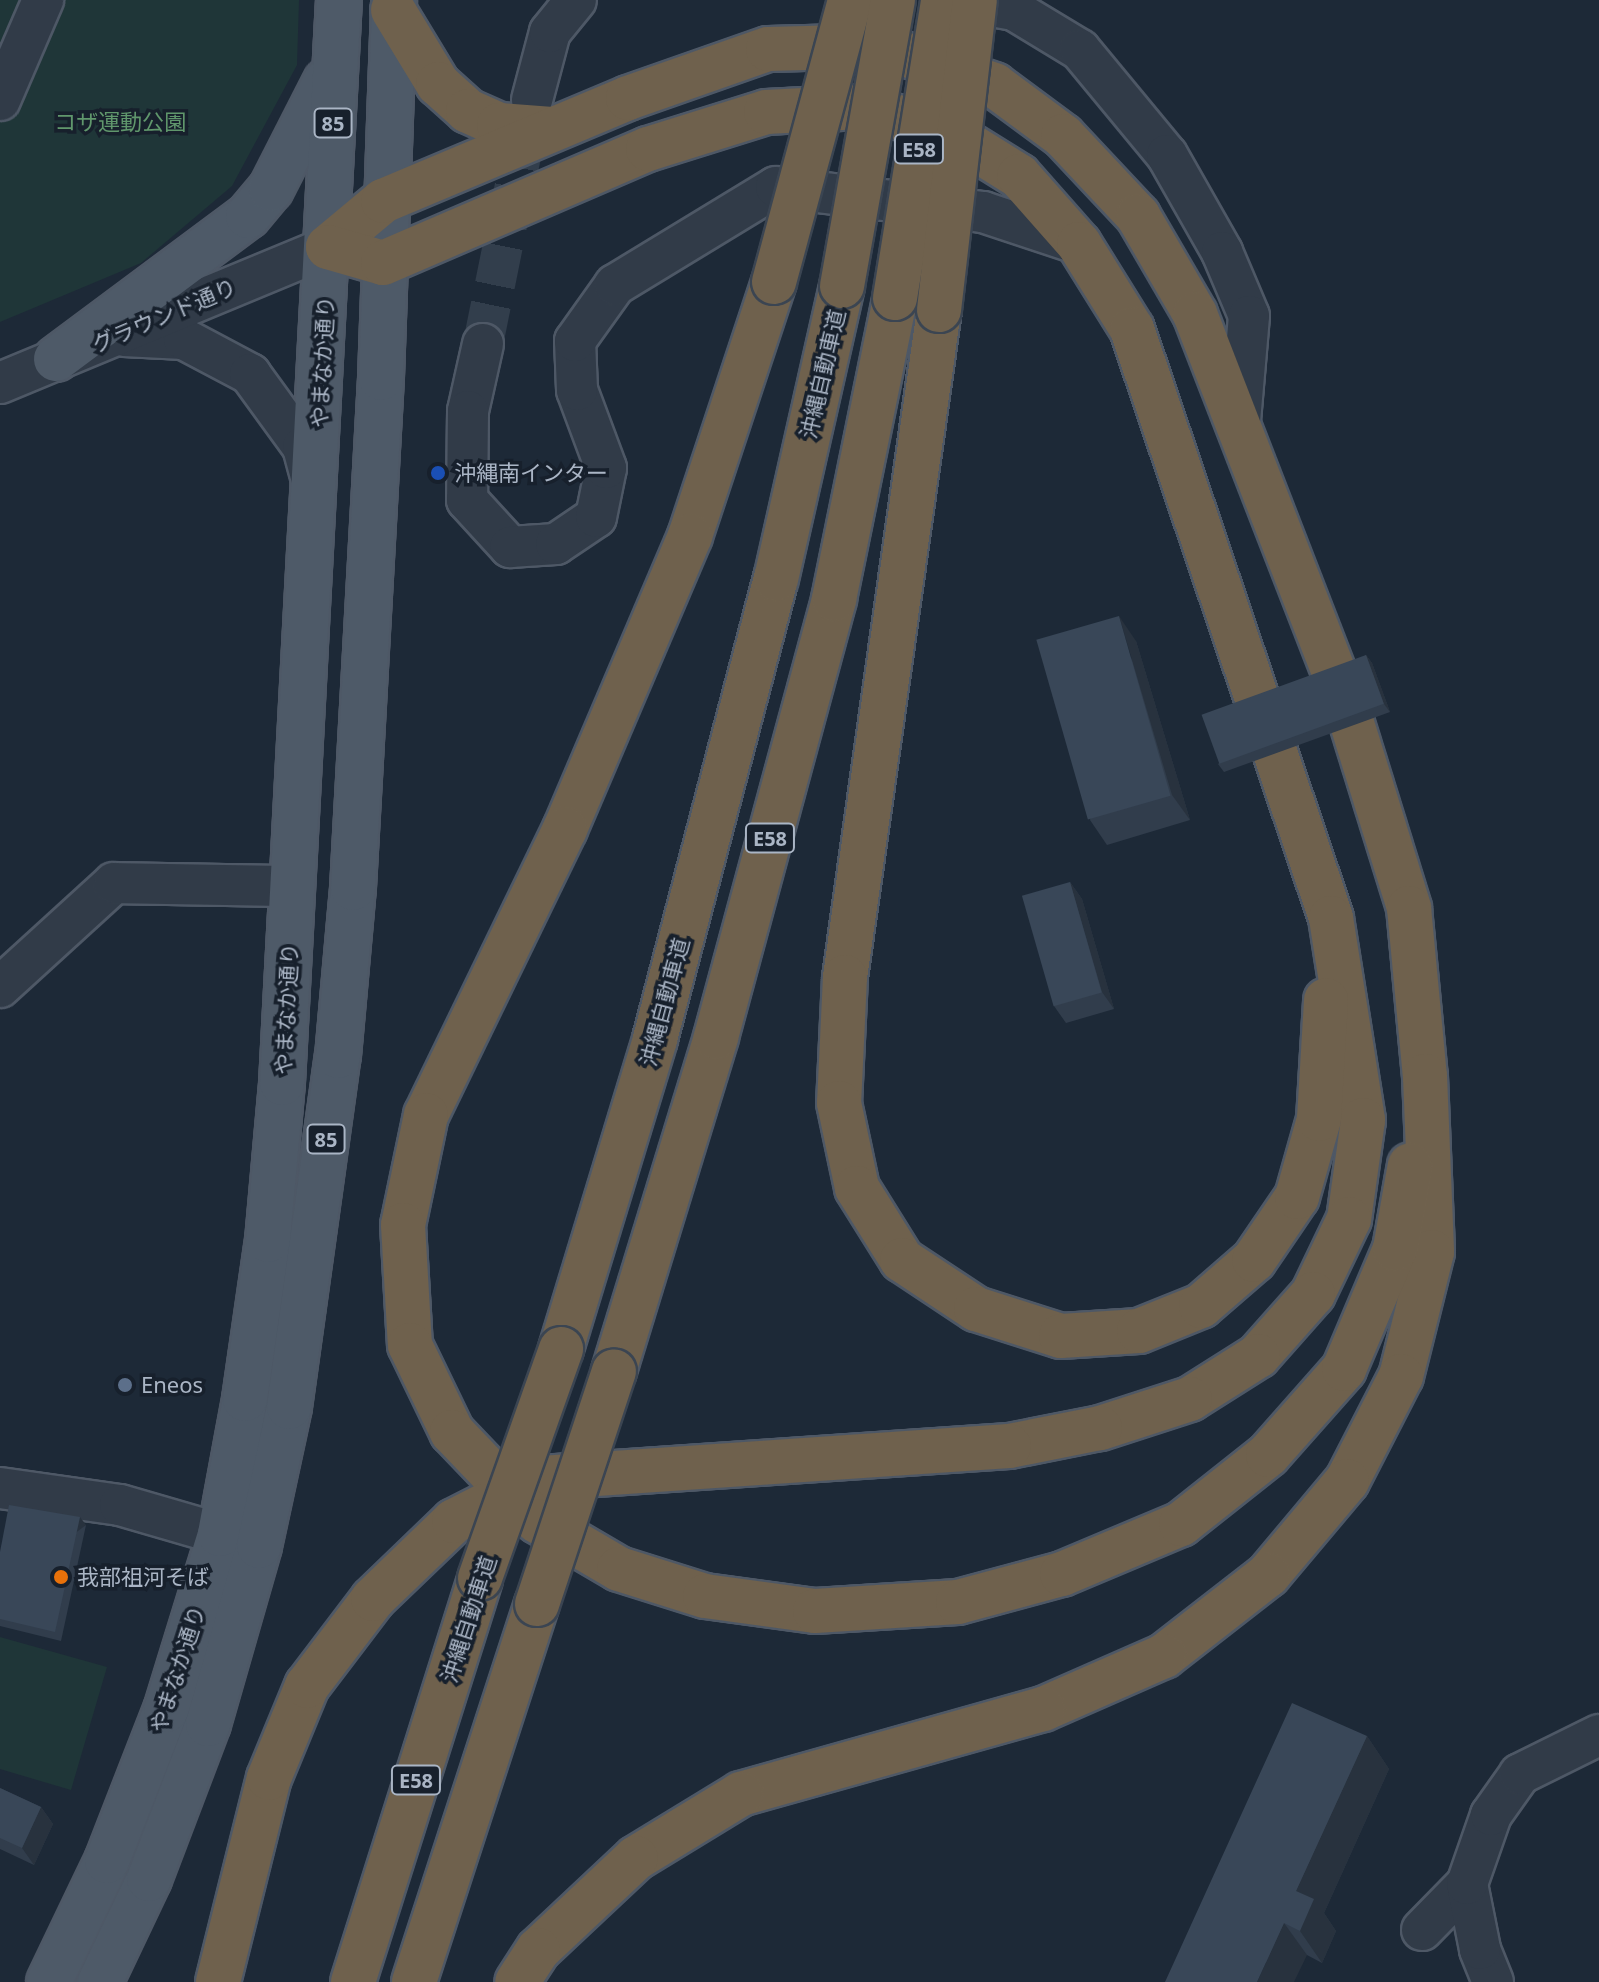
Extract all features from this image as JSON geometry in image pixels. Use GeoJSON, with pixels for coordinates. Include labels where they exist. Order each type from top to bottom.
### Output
{"type":"FeatureCollection","features":[{"type":"Feature","properties":{"kind":"highway"},"geometry":{"type":"LineString","coordinates":[[850,0],[774,282],[690,536],[565,829],[426,1115],[403,1225],[410,1345],[452,1432],[537,1521],[619,1569],[705,1596],[815,1611],[958,1602],[1062,1574],[1181,1524],[1268,1455],[1344,1369],[1395,1249],[1425,1076]]}},
{"type":"Feature","properties":{"kind":"highway","name":"沖縄自動車道"},"geometry":{"type":"LineString","coordinates":[[353,1982],[480,1578],[561,1349],[659,1023],[776,579],[842,286],[893,0]]}},
{"type":"Feature","properties":{"kind":"highway","name":"E58"},"geometry":{"type":"LineString","coordinates":[[414,1982],[614,1371],[716,1037],[834,599],[895,298],[943,0]]}},
{"type":"Feature","properties":{"kind":"highway"},"geometry":{"type":"LineString","coordinates":[[975,0],[939,310],[845,977],[839,1103],[857,1188],[902,1260],[976,1309],[1061,1336],[1139,1331],[1201,1306],[1254,1260],[1297,1197],[1319,1119],[1331,918]]}},
{"type":"Feature","properties":{"kind":"highway"},"geometry":{"type":"LineString","coordinates":[[393,5],[438,84],[468,111],[499,125],[768,49],[881,46],[994,85],[1063,136],[1138,216],[1195,314],[1240,420],[1346,704],[1409,908],[1425,1076],[1432,1252],[1401,1376],[1347,1481],[1268,1575],[1164,1656],[1043,1709],[741,1794],[636,1858],[538,1950],[517,1982]]}},
{"type":"Feature","properties":{"kind":"highway"},"geometry":{"type":"LineString","coordinates":[[218,1982],[269,1778],[307,1686],[373,1599],[454,1521],[541,1478],[1009,1446],[1100,1428],[1190,1399],[1258,1356],[1313,1294],[1349,1219],[1363,1120],[1331,918],[1132,329],[1079,244],[1019,176],[945,130],[861,107],[766,112],[648,149],[383,263],[328,247]]}},
{"type":"Feature","properties":{"kind":"highway"},"geometry":{"type":"LineString","coordinates":[[328,247],[383,201],[544,114]]}},
{"type":"Feature","properties":{"kind":"main road","name":"やまなか通り"},"geometry":{"type":"LineString","coordinates":[[49,1982],[107,1861],[166,1710],[220,1534],[268,1240],[293,886],[339,0]]}},
{"type":"Feature","properties":{"kind":"main road","name":"やまなか通り"},"geometry":{"type":"LineString","coordinates":[[100,1982],[149,1879],[208,1724],[259,1546],[289,1407],[338,1056],[353,888],[393,5]]}},
{"type":"Feature","properties":{"kind":"main road"},"geometry":{"type":"LineString","coordinates":[[56,359],[248,216],[271,189],[298,140],[338,50]]}},
{"type":"Feature","properties":{"kind":"street"},"geometry":{"type":"LineString","coordinates":[[0,100],[43,0]]}},
{"type":"Feature","properties":{"kind":"street"},"geometry":{"type":"LineString","coordinates":[[544,114],[550,32],[576,0]]}},
{"type":"Feature","properties":{"kind":"street"},"geometry":{"type":"LineString","coordinates":[[959,0],[1014,10],[1080,50],[1167,155],[1222,252],[1249,316],[1240,420]]}},
{"type":"Feature","properties":{"kind":"street"},"geometry":{"type":"LineString","coordinates":[[483,344],[468,411],[467,500],[510,547],[556,544],[596,517],[606,468],[577,390],[575,341],[615,285],[762,195],[776,187],[983,212],[1079,244]]}},
{"type":"Feature","properties":{"kind":"street","name":"グラウンド通り"},"geometry":{"type":"LineString","coordinates":[[0,383],[328,247]]}},
{"type":"Feature","properties":{"kind":"street"},"geometry":{"type":"LineString","coordinates":[[116,335],[184,339],[250,374],[303,447],[315,492]]}},
{"type":"Feature","properties":{"kind":"street"},"geometry":{"type":"LineString","coordinates":[[0,987],[114,883],[293,886]]}},
{"type":"Feature","properties":{"kind":"street"},"geometry":{"type":"LineString","coordinates":[[0,1488],[120,1505],[220,1534]]}},
{"type":"Feature","properties":{"kind":"street"},"geometry":{"type":"LineString","coordinates":[[1422,1930],[1467,1884],[1491,1815],[1520,1774],[1599,1735]]}},
{"type":"Feature","properties":{"kind":"street"},"geometry":{"type":"LineString","coordinates":[[1467,1884],[1480,1949],[1493,1982]]}},
{"type":"Feature","properties":{"kind":"green space","name":"コザ運動公園"},"geometry":{"type":"Polygon","coordinates":[[[0,0],[299,0],[297,65],[232,186],[141,263],[0,322],[0,0]]]}},
{"type":"Feature","properties":{"kind":"green space"},"geometry":{"type":"Polygon","coordinates":[[[0,1637],[107,1667],[71,1790],[0,1769],[0,1637]]]}},
{"type":"Feature","properties":{"kind":"building"},"geometry":{"type":"Polygon","coordinates":[[[1119,616],[1171,796],[1088,819],[1036,640],[1119,616]]]}},
{"type":"Feature","properties":{"kind":"building"},"geometry":{"type":"Polygon","coordinates":[[[1366,655],[1384,704],[1219,764],[1202,715],[1366,655]]]}},
{"type":"Feature","properties":{"kind":"building"},"geometry":{"type":"Polygon","coordinates":[[[1070,882],[1102,993],[1054,1006],[1022,896],[1070,882]]]}},
{"type":"Feature","properties":{"kind":"building"},"geometry":{"type":"Polygon","coordinates":[[[9,1505],[80,1517],[55,1632],[0,1619],[0,1552],[9,1505]]]}},
{"type":"Feature","properties":{"kind":"building"},"geometry":{"type":"Polygon","coordinates":[[[1292,1703],[1367,1736],[1296,1891],[1314,1899],[1300,1931],[1284,1923],[1257,1982],[1165,1982],[1292,1703]]]}},
{"type":"Feature","properties":{"kind":"building"},"geometry":{"type":"Polygon","coordinates":[[[0,1788],[41,1807],[22,1848],[0,1838],[0,1788]]]}},
{"type":"Feature","properties":{"kind":"tunnel"},"geometry":{"type":"LineString","coordinates":[[483,344],[529,116]]}},
{"type":"Feature","properties":{"kind":"place","name":"沖縄南インター"},"geometry":{"type":"Point","coordinates":[438,473]}},
{"type":"Feature","properties":{"kind":"place","name":"Eneos"},"geometry":{"type":"Point","coordinates":[125,1385]}},
{"type":"Feature","properties":{"kind":"place","name":"我部祖河そば"},"geometry":{"type":"Point","coordinates":[61,1577]}}]}
